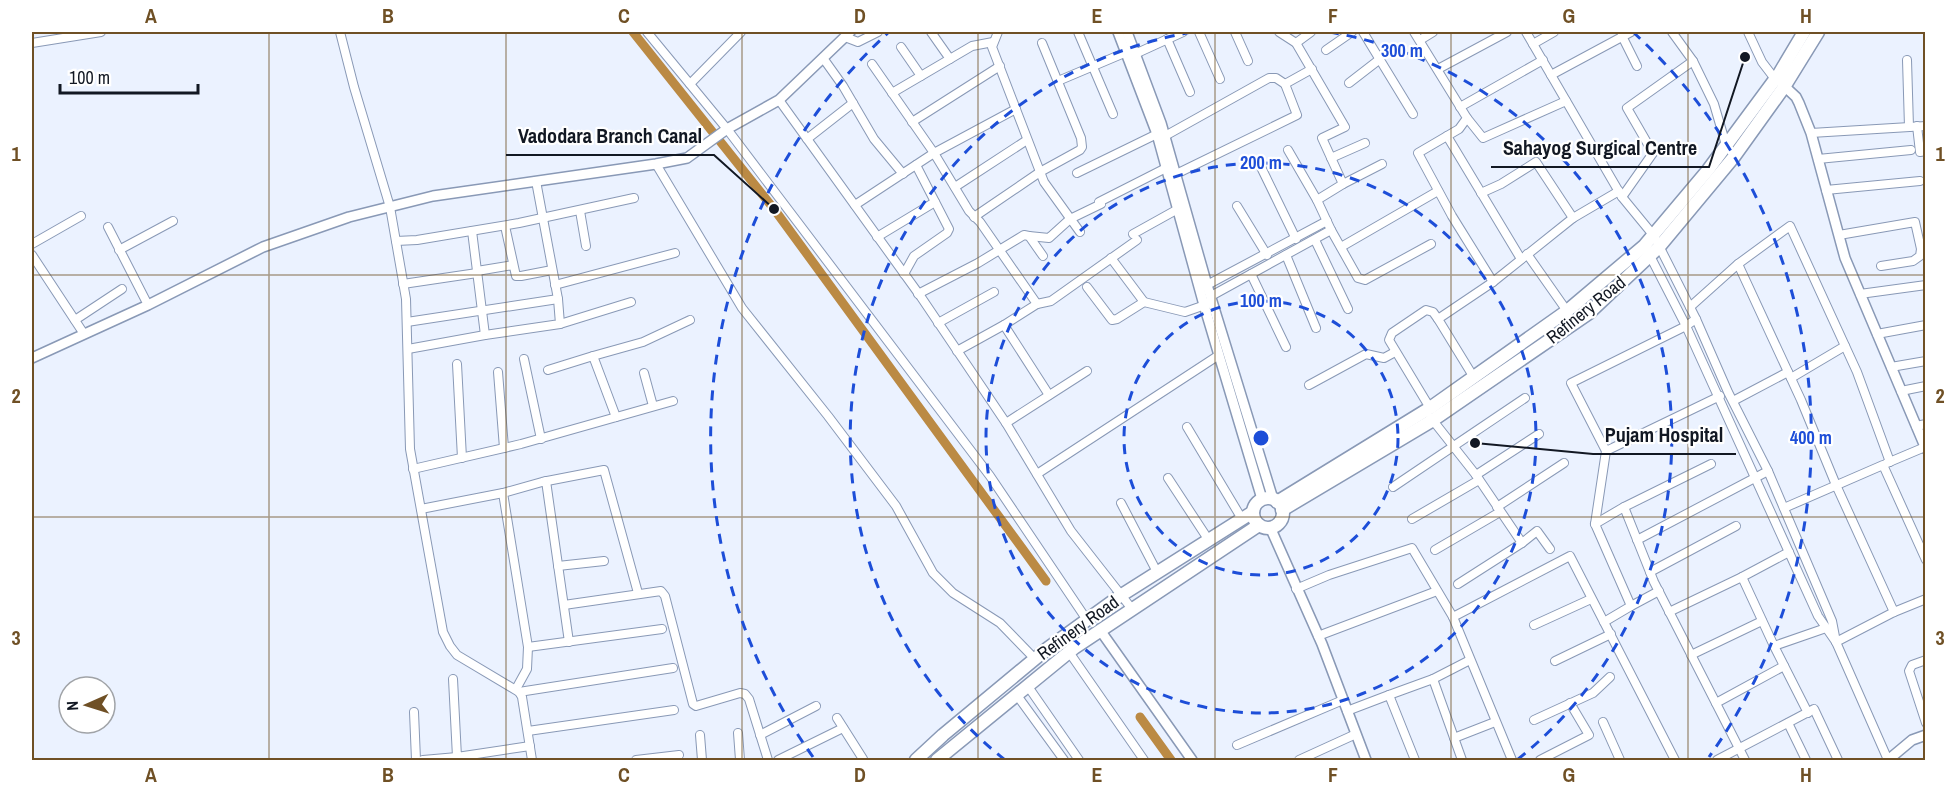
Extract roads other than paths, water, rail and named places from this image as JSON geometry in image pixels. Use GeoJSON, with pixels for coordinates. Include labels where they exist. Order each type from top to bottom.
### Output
{"type":"FeatureCollection","features":[{"type":"Feature","properties":{"kind":"main road","name":"Refinery Road"},"geometry":{"type":"LineString","coordinates":[[1274,503],[1430,413],[1580,320],[1657,242],[1735,156],[1780,83],[1804,32]]}},
{"type":"Feature","properties":{"kind":"main road","name":"Refinery Road"},"geometry":{"type":"LineString","coordinates":[[1657,242],[1726,145],[1780,83],[1818,32]]}},
{"type":"Feature","properties":{"kind":"main road","name":"Refinery Road"},"geometry":{"type":"LineString","coordinates":[[1430,413],[1473,376],[1567,311],[1647,251]]}},
{"type":"Feature","properties":{"kind":"main road"},"geometry":{"type":"LineString","coordinates":[[1274,503],[1281,520],[1264,526],[1247,516],[1256,504],[1274,503]]}},
{"type":"Feature","properties":{"kind":"main road","name":"Refinery Road"},"geometry":{"type":"LineString","coordinates":[[916,760],[1038,656],[1120,596],[1247,516]]}},
{"type":"Feature","properties":{"kind":"main road","name":"Refinery Road"},"geometry":{"type":"LineString","coordinates":[[938,760],[1069,652],[1132,609],[1264,526]]}},
{"type":"Feature","properties":{"kind":"main road"},"geometry":{"type":"LineString","coordinates":[[1038,656],[1051,665]]}},
{"type":"Feature","properties":{"kind":"street"},"geometry":{"type":"LineString","coordinates":[[32,43],[101,32]]}},
{"type":"Feature","properties":{"kind":"street"},"geometry":{"type":"LineString","coordinates":[[340,32],[390,207],[396,241],[407,322],[410,449],[443,632],[457,655],[518,690],[522,696],[532,760]]}},
{"type":"Feature","properties":{"kind":"street"},"geometry":{"type":"LineString","coordinates":[[647,32],[690,84],[990,476],[1087,620]]}},
{"type":"Feature","properties":{"kind":"street"},"geometry":{"type":"LineString","coordinates":[[690,84],[741,32]]}},
{"type":"Feature","properties":{"kind":"street"},"geometry":{"type":"LineString","coordinates":[[32,358],[148,305],[262,247],[349,217],[433,196],[687,158],[725,131],[779,99],[848,34],[858,42],[878,32]]}},
{"type":"Feature","properties":{"kind":"street"},"geometry":{"type":"LineString","coordinates":[[931,32],[950,59]]}},
{"type":"Feature","properties":{"kind":"street"},"geometry":{"type":"LineString","coordinates":[[998,32],[992,47],[1044,182],[1080,232]]}},
{"type":"Feature","properties":{"kind":"street"},"geometry":{"type":"LineString","coordinates":[[1078,32],[1113,114]]}},
{"type":"Feature","properties":{"kind":"street"},"geometry":{"type":"LineString","coordinates":[[1118,32],[1132,52]]}},
{"type":"Feature","properties":{"kind":"street"},"geometry":{"type":"LineString","coordinates":[[1127,32],[1207,285],[1219,355],[1274,503]]}},
{"type":"Feature","properties":{"kind":"street"},"geometry":{"type":"LineString","coordinates":[[1058,81],[1183,32]]}},
{"type":"Feature","properties":{"kind":"street"},"geometry":{"type":"LineString","coordinates":[[1199,32],[1220,78]]}},
{"type":"Feature","properties":{"kind":"street"},"geometry":{"type":"LineString","coordinates":[[1235,32],[1248,61]]}},
{"type":"Feature","properties":{"kind":"street"},"geometry":{"type":"LineString","coordinates":[[1279,32],[1296,43],[1346,127],[1322,138],[1342,184]]}},
{"type":"Feature","properties":{"kind":"street"},"geometry":{"type":"LineString","coordinates":[[1296,43],[1311,32]]}},
{"type":"Feature","properties":{"kind":"street"},"geometry":{"type":"LineString","coordinates":[[1326,50],[1352,32]]}},
{"type":"Feature","properties":{"kind":"street"},"geometry":{"type":"LineString","coordinates":[[1363,32],[1413,114]]}},
{"type":"Feature","properties":{"kind":"street"},"geometry":{"type":"LineString","coordinates":[[1414,32],[1467,118],[1483,138],[1566,100]]}},
{"type":"Feature","properties":{"kind":"street"},"geometry":{"type":"LineString","coordinates":[[1420,40],[1433,32]]}},
{"type":"Feature","properties":{"kind":"street"},"geometry":{"type":"LineString","coordinates":[[1438,69],[1507,32]]}},
{"type":"Feature","properties":{"kind":"street"},"geometry":{"type":"LineString","coordinates":[[1526,32],[1620,194],[1657,242],[1768,471],[1832,621],[1836,642]]}},
{"type":"Feature","properties":{"kind":"street"},"geometry":{"type":"LineString","coordinates":[[1533,44],[1554,32]]}},
{"type":"Feature","properties":{"kind":"street"},"geometry":{"type":"LineString","coordinates":[[1551,75],[1631,32]]}},
{"type":"Feature","properties":{"kind":"street"},"geometry":{"type":"LineString","coordinates":[[1672,32],[1694,61],[1714,104],[1726,145],[1735,156]]}},
{"type":"Feature","properties":{"kind":"street"},"geometry":{"type":"LineString","coordinates":[[1748,32],[1762,62],[1796,97],[1811,134],[1845,258],[1901,391],[1921,425],[1925,448],[1784,508]]}},
{"type":"Feature","properties":{"kind":"street"},"geometry":{"type":"LineString","coordinates":[[1622,36],[1637,66]]}},
{"type":"Feature","properties":{"kind":"street"},"geometry":{"type":"LineString","coordinates":[[1167,39],[1190,92]]}},
{"type":"Feature","properties":{"kind":"street"},"geometry":{"type":"LineString","coordinates":[[892,93],[972,46],[993,42]]}},
{"type":"Feature","properties":{"kind":"street"},"geometry":{"type":"LineString","coordinates":[[974,217],[1040,172],[1082,147],[1081,138],[1042,44]]}},
{"type":"Feature","properties":{"kind":"street"},"geometry":{"type":"LineString","coordinates":[[901,47],[921,76]]}},
{"type":"Feature","properties":{"kind":"street"},"geometry":{"type":"LineString","coordinates":[[823,57],[874,139],[903,174]]}},
{"type":"Feature","properties":{"kind":"street"},"geometry":{"type":"LineString","coordinates":[[1349,83],[1380,60]]}},
{"type":"Feature","properties":{"kind":"street"},"geometry":{"type":"LineString","coordinates":[[1460,107],[1543,60]]}},
{"type":"Feature","properties":{"kind":"street"},"geometry":{"type":"LineString","coordinates":[[1907,60],[1920,152],[1926,151]]}},
{"type":"Feature","properties":{"kind":"street"},"geometry":{"type":"LineString","coordinates":[[1438,319],[1493,282],[1573,218],[1620,194],[1653,153],[1627,108],[1694,61]]}},
{"type":"Feature","properties":{"kind":"street"},"geometry":{"type":"LineString","coordinates":[[872,64],[934,153],[969,211],[1037,304]]}},
{"type":"Feature","properties":{"kind":"street"},"geometry":{"type":"LineString","coordinates":[[912,122],[999,66]]}},
{"type":"Feature","properties":{"kind":"street"},"geometry":{"type":"LineString","coordinates":[[1285,84],[1312,69]]}},
{"type":"Feature","properties":{"kind":"street"},"geometry":{"type":"LineString","coordinates":[[918,294],[978,264],[1024,235],[1049,238],[1070,219],[1100,203],[1298,115],[1285,84],[1276,78],[1269,78],[1161,135],[1077,173]]}},
{"type":"Feature","properties":{"kind":"street"},"geometry":{"type":"LineString","coordinates":[[779,99],[938,322],[1006,423],[1071,531],[1132,609]]}},
{"type":"Feature","properties":{"kind":"street"},"geometry":{"type":"LineString","coordinates":[[807,139],[853,103]]}},
{"type":"Feature","properties":{"kind":"street"},"geometry":{"type":"LineString","coordinates":[[855,205],[934,153],[1016,108]]}},
{"type":"Feature","properties":{"kind":"street"},"geometry":{"type":"LineString","coordinates":[[1467,118],[1459,129],[1418,153],[1438,191],[1493,282]]}},
{"type":"Feature","properties":{"kind":"street"},"geometry":{"type":"LineString","coordinates":[[1811,134],[1917,126]]}},
{"type":"Feature","properties":{"kind":"street"},"geometry":{"type":"LineString","coordinates":[[1448,135],[1481,193],[1524,256],[1567,311]]}},
{"type":"Feature","properties":{"kind":"street"},"geometry":{"type":"LineString","coordinates":[[955,187],[1027,140]]}},
{"type":"Feature","properties":{"kind":"street"},"geometry":{"type":"LineString","coordinates":[[1331,158],[1365,142]]}},
{"type":"Feature","properties":{"kind":"street"},"geometry":{"type":"LineString","coordinates":[[1288,150],[1358,278],[1365,280],[1431,244]]}},
{"type":"Feature","properties":{"kind":"street"},"geometry":{"type":"LineString","coordinates":[[1818,159],[1911,150]]}},
{"type":"Feature","properties":{"kind":"street"},"geometry":{"type":"LineString","coordinates":[[1258,161],[1296,239]]}},
{"type":"Feature","properties":{"kind":"street"},"geometry":{"type":"LineString","coordinates":[[1481,193],[1501,184],[1536,162],[1573,218]]}},
{"type":"Feature","properties":{"kind":"street"},"geometry":{"type":"LineString","coordinates":[[656,164],[742,308],[896,506],[933,573],[953,593],[1000,623],[1038,656]]}},
{"type":"Feature","properties":{"kind":"street"},"geometry":{"type":"LineString","coordinates":[[1317,200],[1342,184],[1383,164]]}},
{"type":"Feature","properties":{"kind":"street"},"geometry":{"type":"LineString","coordinates":[[904,274],[914,256],[948,231],[949,227],[916,165]]}},
{"type":"Feature","properties":{"kind":"street"},"geometry":{"type":"LineString","coordinates":[[1171,173],[1178,209],[1274,503]]}},
{"type":"Feature","properties":{"kind":"street"},"geometry":{"type":"LineString","coordinates":[[536,181],[558,299],[560,324]]}},
{"type":"Feature","properties":{"kind":"street"},"geometry":{"type":"LineString","coordinates":[[1826,190],[1920,181]]}},
{"type":"Feature","properties":{"kind":"street"},"geometry":{"type":"LineString","coordinates":[[1341,247],[1438,191]]}},
{"type":"Feature","properties":{"kind":"street"},"geometry":{"type":"LineString","coordinates":[[396,241],[417,240],[505,226],[634,198]]}},
{"type":"Feature","properties":{"kind":"street"},"geometry":{"type":"LineString","coordinates":[[877,237],[935,202]]}},
{"type":"Feature","properties":{"kind":"street"},"geometry":{"type":"LineString","coordinates":[[1237,206],[1267,255]]}},
{"type":"Feature","properties":{"kind":"street"},"geometry":{"type":"LineString","coordinates":[[957,351],[1037,304],[1051,302],[1111,258],[1135,237],[1178,209]]}},
{"type":"Feature","properties":{"kind":"street"},"geometry":{"type":"LineString","coordinates":[[580,211],[586,246]]}},
{"type":"Feature","properties":{"kind":"street"},"geometry":{"type":"LineString","coordinates":[[32,243],[81,216]]}},
{"type":"Feature","properties":{"kind":"street"},"geometry":{"type":"LineString","coordinates":[[119,250],[173,221]]}},
{"type":"Feature","properties":{"kind":"street"},"geometry":{"type":"LineString","coordinates":[[1207,285],[1327,221]]}},
{"type":"Feature","properties":{"kind":"street"},"geometry":{"type":"LineString","coordinates":[[1839,235],[1916,222],[1921,249],[1920,256],[1913,261],[1881,266]]}},
{"type":"Feature","properties":{"kind":"street"},"geometry":{"type":"LineString","coordinates":[[505,226],[514,273],[518,276],[552,270]]}},
{"type":"Feature","properties":{"kind":"street"},"geometry":{"type":"LineString","coordinates":[[1690,307],[1738,264],[1790,226],[1857,372],[1887,464],[1926,560]]}},
{"type":"Feature","properties":{"kind":"street"},"geometry":{"type":"LineString","coordinates":[[108,227],[148,305]]}},
{"type":"Feature","properties":{"kind":"street"},"geometry":{"type":"LineString","coordinates":[[1111,258],[1144,302],[1185,312],[1209,301],[1251,274],[1331,230]]}},
{"type":"Feature","properties":{"kind":"street"},"geometry":{"type":"LineString","coordinates":[[472,231],[485,335]]}},
{"type":"Feature","properties":{"kind":"street"},"geometry":{"type":"LineString","coordinates":[[1029,236],[1043,256]]}},
{"type":"Feature","properties":{"kind":"street"},"geometry":{"type":"LineString","coordinates":[[1315,240],[1348,309]]}},
{"type":"Feature","properties":{"kind":"street"},"geometry":{"type":"LineString","coordinates":[[1647,251],[1686,326],[1818,616],[1836,642],[1888,760],[1912,740],[1926,735]]}},
{"type":"Feature","properties":{"kind":"street"},"geometry":{"type":"LineString","coordinates":[[555,285],[675,253]]}},
{"type":"Feature","properties":{"kind":"street"},"geometry":{"type":"LineString","coordinates":[[32,255],[84,334]]}},
{"type":"Feature","properties":{"kind":"street"},"geometry":{"type":"LineString","coordinates":[[1286,255],[1316,328]]}},
{"type":"Feature","properties":{"kind":"street"},"geometry":{"type":"LineString","coordinates":[[1738,264],[1893,612]]}},
{"type":"Feature","properties":{"kind":"street"},"geometry":{"type":"LineString","coordinates":[[403,284],[513,266]]}},
{"type":"Feature","properties":{"kind":"street"},"geometry":{"type":"LineString","coordinates":[[1251,274],[1286,347]]}},
{"type":"Feature","properties":{"kind":"street"},"geometry":{"type":"LineString","coordinates":[[1860,294],[1926,285]]}},
{"type":"Feature","properties":{"kind":"street"},"geometry":{"type":"LineString","coordinates":[[1087,287],[1112,320],[1144,302]]}},
{"type":"Feature","properties":{"kind":"street"},"geometry":{"type":"LineString","coordinates":[[75,320],[122,289]]}},
{"type":"Feature","properties":{"kind":"street"},"geometry":{"type":"LineString","coordinates":[[938,322],[994,292]]}},
{"type":"Feature","properties":{"kind":"street"},"geometry":{"type":"LineString","coordinates":[[407,322],[558,299]]}},
{"type":"Feature","properties":{"kind":"street"},"geometry":{"type":"LineString","coordinates":[[408,350],[485,335],[560,324],[631,302]]}},
{"type":"Feature","properties":{"kind":"street"},"geometry":{"type":"LineString","coordinates":[[1473,376],[1433,312],[1426,310],[1392,333],[1390,344],[1430,413],[1478,477],[1521,543]]}},
{"type":"Feature","properties":{"kind":"street"},"geometry":{"type":"LineString","coordinates":[[1631,606],[1595,524],[1606,451],[1572,383],[1696,319]]}},
{"type":"Feature","properties":{"kind":"street"},"geometry":{"type":"LineString","coordinates":[[548,370],[644,342],[690,320]]}},
{"type":"Feature","properties":{"kind":"street"},"geometry":{"type":"LineString","coordinates":[[1004,325],[1049,395]]}},
{"type":"Feature","properties":{"kind":"street"},"geometry":{"type":"LineString","coordinates":[[1877,334],[1926,325]]}},
{"type":"Feature","properties":{"kind":"street"},"geometry":{"type":"LineString","coordinates":[[1733,401],[1845,346]]}},
{"type":"Feature","properties":{"kind":"street"},"geometry":{"type":"LineString","coordinates":[[1309,385],[1366,354],[1383,358],[1395,352]]}},
{"type":"Feature","properties":{"kind":"street"},"geometry":{"type":"LineString","coordinates":[[1037,474],[1219,355]]}},
{"type":"Feature","properties":{"kind":"street"},"geometry":{"type":"LineString","coordinates":[[592,356],[616,417]]}},
{"type":"Feature","properties":{"kind":"street"},"geometry":{"type":"LineString","coordinates":[[524,359],[540,439]]}},
{"type":"Feature","properties":{"kind":"street"},"geometry":{"type":"LineString","coordinates":[[1891,367],[1926,361]]}},
{"type":"Feature","properties":{"kind":"street"},"geometry":{"type":"LineString","coordinates":[[457,364],[462,458]]}},
{"type":"Feature","properties":{"kind":"street"},"geometry":{"type":"LineString","coordinates":[[1006,423],[1088,371]]}},
{"type":"Feature","properties":{"kind":"street"},"geometry":{"type":"LineString","coordinates":[[498,372],[504,448]]}},
{"type":"Feature","properties":{"kind":"street"},"geometry":{"type":"LineString","coordinates":[[644,373],[652,406]]}},
{"type":"Feature","properties":{"kind":"street"},"geometry":{"type":"LineString","coordinates":[[1901,391],[1926,386]]}},
{"type":"Feature","properties":{"kind":"street"},"geometry":{"type":"LineString","coordinates":[[1606,451],[1728,392]]}},
{"type":"Feature","properties":{"kind":"street"},"geometry":{"type":"LineString","coordinates":[[1394,487],[1525,398]]}},
{"type":"Feature","properties":{"kind":"street"},"geometry":{"type":"LineString","coordinates":[[413,469],[540,439],[673,401]]}},
{"type":"Feature","properties":{"kind":"street"},"geometry":{"type":"LineString","coordinates":[[1186,427],[1247,516]]}},
{"type":"Feature","properties":{"kind":"street"},"geometry":{"type":"LineString","coordinates":[[1412,519],[1478,477],[1539,434]]}},
{"type":"Feature","properties":{"kind":"street"},"geometry":{"type":"LineString","coordinates":[[1435,550],[1499,510],[1564,463]]}},
{"type":"Feature","properties":{"kind":"street"},"geometry":{"type":"LineString","coordinates":[[1595,524],[1711,464]]}},
{"type":"Feature","properties":{"kind":"street"},"geometry":{"type":"LineString","coordinates":[[421,509],[604,470],[638,593]]}},
{"type":"Feature","properties":{"kind":"street"},"geometry":{"type":"LineString","coordinates":[[1637,540],[1768,471]]}},
{"type":"Feature","properties":{"kind":"street"},"geometry":{"type":"LineString","coordinates":[[1168,478],[1208,539]]}},
{"type":"Feature","properties":{"kind":"street"},"geometry":{"type":"LineString","coordinates":[[546,481],[569,642]]}},
{"type":"Feature","properties":{"kind":"street"},"geometry":{"type":"LineString","coordinates":[[503,492],[528,647],[527,669],[518,690]]}},
{"type":"Feature","properties":{"kind":"street"},"geometry":{"type":"LineString","coordinates":[[1121,503],[1157,572]]}},
{"type":"Feature","properties":{"kind":"street"},"geometry":{"type":"LineString","coordinates":[[1624,507],[1669,612],[1745,760]]}},
{"type":"Feature","properties":{"kind":"street"},"geometry":{"type":"LineString","coordinates":[[1264,526],[1318,636],[1366,760]]}},
{"type":"Feature","properties":{"kind":"street"},"geometry":{"type":"LineString","coordinates":[[1650,572],[1736,526]]}},
{"type":"Feature","properties":{"kind":"street"},"geometry":{"type":"LineString","coordinates":[[1458,584],[1538,531],[1550,549]]}},
{"type":"Feature","properties":{"kind":"street"},"geometry":{"type":"LineString","coordinates":[[1296,589],[1329,574],[1412,548],[1453,617],[1512,760]]}},
{"type":"Feature","properties":{"kind":"street"},"geometry":{"type":"LineString","coordinates":[[1669,612],[1789,552]]}},
{"type":"Feature","properties":{"kind":"street"},"geometry":{"type":"LineString","coordinates":[[1453,617],[1570,556],[1675,760]]}},
{"type":"Feature","properties":{"kind":"street"},"geometry":{"type":"LineString","coordinates":[[558,566],[604,561]]}},
{"type":"Feature","properties":{"kind":"street"},"geometry":{"type":"LineString","coordinates":[[1742,577],[1808,713]]}},
{"type":"Feature","properties":{"kind":"street"},"geometry":{"type":"LineString","coordinates":[[564,605],[657,590],[663,593],[694,705],[698,706],[740,693],[745,694],[768,760]]}},
{"type":"Feature","properties":{"kind":"street"},"geometry":{"type":"LineString","coordinates":[[1318,636],[1437,591]]}},
{"type":"Feature","properties":{"kind":"street"},"geometry":{"type":"LineString","coordinates":[[1604,622],[1659,591]]}},
{"type":"Feature","properties":{"kind":"street"},"geometry":{"type":"LineString","coordinates":[[1534,624],[1592,599]]}},
{"type":"Feature","properties":{"kind":"street"},"geometry":{"type":"LineString","coordinates":[[1836,642],[1893,612],[1926,599]]}},
{"type":"Feature","properties":{"kind":"street"},"geometry":{"type":"LineString","coordinates":[[1691,655],[1762,621]]}},
{"type":"Feature","properties":{"kind":"street"},"geometry":{"type":"LineString","coordinates":[[528,647],[662,628]]}},
{"type":"Feature","properties":{"kind":"street"},"geometry":{"type":"LineString","coordinates":[[1774,646],[1826,628]]}},
{"type":"Feature","properties":{"kind":"street"},"geometry":{"type":"LineString","coordinates":[[1100,630],[1192,760]]}},
{"type":"Feature","properties":{"kind":"street"},"geometry":{"type":"LineString","coordinates":[[1555,661],[1611,634]]}},
{"type":"Feature","properties":{"kind":"street"},"geometry":{"type":"LineString","coordinates":[[1069,652],[1144,760]]}},
{"type":"Feature","properties":{"kind":"street"},"geometry":{"type":"LineString","coordinates":[[1347,711],[1433,680],[1470,660]]}},
{"type":"Feature","properties":{"kind":"street"},"geometry":{"type":"LineString","coordinates":[[1926,660],[1912,665],[1909,671],[1926,723]]}},
{"type":"Feature","properties":{"kind":"street"},"geometry":{"type":"LineString","coordinates":[[1716,703],[1784,666]]}},
{"type":"Feature","properties":{"kind":"street"},"geometry":{"type":"LineString","coordinates":[[518,690],[673,668]]}},
{"type":"Feature","properties":{"kind":"street"},"geometry":{"type":"LineString","coordinates":[[1534,720],[1596,691],[1610,677]]}},
{"type":"Feature","properties":{"kind":"street"},"geometry":{"type":"LineString","coordinates":[[453,679],[457,756]]}},
{"type":"Feature","properties":{"kind":"street"},"geometry":{"type":"LineString","coordinates":[[1433,680],[1462,760]]}},
{"type":"Feature","properties":{"kind":"street"},"geometry":{"type":"LineString","coordinates":[[1027,685],[1079,760]]}},
{"type":"Feature","properties":{"kind":"street"},"geometry":{"type":"LineString","coordinates":[[1016,694],[1064,760]]}},
{"type":"Feature","properties":{"kind":"street"},"geometry":{"type":"LineString","coordinates":[[1389,695],[1413,760]]}},
{"type":"Feature","properties":{"kind":"street"},"geometry":{"type":"LineString","coordinates":[[1237,745],[1343,700]]}},
{"type":"Feature","properties":{"kind":"street"},"geometry":{"type":"LineString","coordinates":[[1540,760],[1589,735],[1570,703]]}},
{"type":"Feature","properties":{"kind":"street"},"geometry":{"type":"LineString","coordinates":[[760,735],[816,706]]}},
{"type":"Feature","properties":{"kind":"street"},"geometry":{"type":"LineString","coordinates":[[1717,760],[1814,709],[1838,760]]}},
{"type":"Feature","properties":{"kind":"street"},"geometry":{"type":"LineString","coordinates":[[528,731],[674,710]]}},
{"type":"Feature","properties":{"kind":"street"},"geometry":{"type":"LineString","coordinates":[[414,712],[416,760]]}},
{"type":"Feature","properties":{"kind":"street"},"geometry":{"type":"LineString","coordinates":[[837,718],[863,760]]}},
{"type":"Feature","properties":{"kind":"street"},"geometry":{"type":"LineString","coordinates":[[1454,738],[1495,722]]}},
{"type":"Feature","properties":{"kind":"street"},"geometry":{"type":"LineString","coordinates":[[1603,722],[1620,760]]}},
{"type":"Feature","properties":{"kind":"street"},"geometry":{"type":"LineString","coordinates":[[1788,723],[1806,760]]}},
{"type":"Feature","properties":{"kind":"street"},"geometry":{"type":"LineString","coordinates":[[778,760],[843,728]]}},
{"type":"Feature","properties":{"kind":"street"},"geometry":{"type":"LineString","coordinates":[[738,733],[740,760]]}},
{"type":"Feature","properties":{"kind":"street"},"geometry":{"type":"LineString","coordinates":[[1299,760],[1356,734]]}},
{"type":"Feature","properties":{"kind":"street"},"geometry":{"type":"LineString","coordinates":[[700,735],[702,760]]}},
{"type":"Feature","properties":{"kind":"street"},"geometry":{"type":"LineString","coordinates":[[423,760],[457,756],[477,757],[530,746]]}},
{"type":"Feature","properties":{"kind":"street"},"geometry":{"type":"LineString","coordinates":[[636,760],[679,755]]}},
{"type":"Feature","properties":{"kind":"waterway"},"geometry":{"type":"LineString","coordinates":[[633,32],[774,209],[1046,581]]}},
{"type":"Feature","properties":{"kind":"waterway"},"geometry":{"type":"LineString","coordinates":[[1140,717],[1171,760]]}},
{"type":"Feature","properties":{"kind":"place","name":"Sahayog Surgical Centre"},"geometry":{"type":"Point","coordinates":[1745,57]}},
{"type":"Feature","properties":{"kind":"place","name":"Vadodara Branch Canal"},"geometry":{"type":"Point","coordinates":[774,209]}},
{"type":"Feature","properties":{"kind":"place","name":"Pujam Hospital"},"geometry":{"type":"Point","coordinates":[1475,443]}}]}
